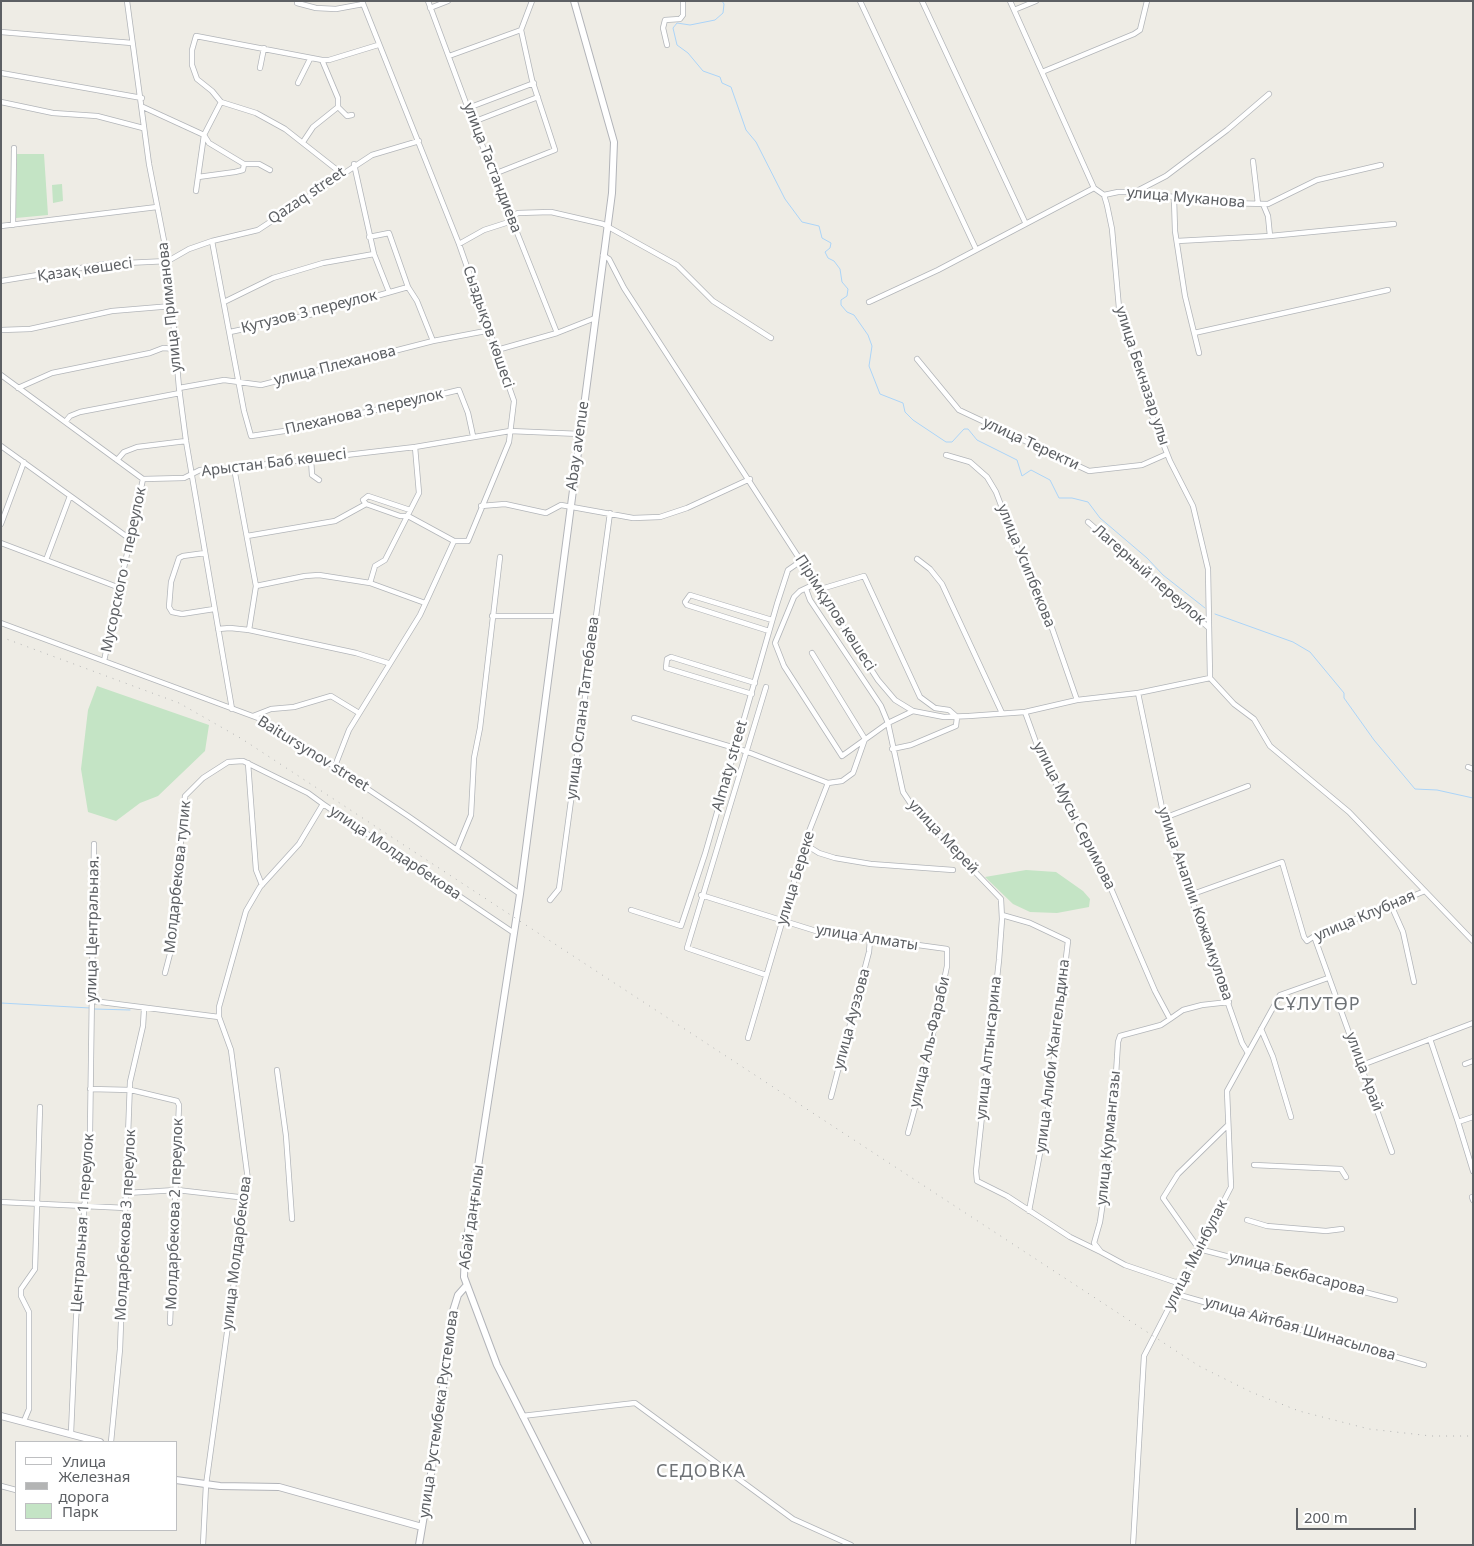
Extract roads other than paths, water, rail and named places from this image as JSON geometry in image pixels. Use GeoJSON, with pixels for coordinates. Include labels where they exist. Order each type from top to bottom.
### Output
{"type":"FeatureCollection","features":[{"type":"Feature","properties":{"kind":"street","name":"улица Приманова"},"geometry":{"type":"LineString","coordinates":[[127,1],[142,98],[143,128],[168,261],[179,390],[186,441],[232,709]]}},
{"type":"Feature","properties":{"kind":"street","name":"улица Тастандиева"},"geometry":{"type":"LineString","coordinates":[[428,1],[473,122],[557,333]]}},
{"type":"Feature","properties":{"kind":"street"},"geometry":{"type":"LineString","coordinates":[[430,8],[448,1]]}},
{"type":"Feature","properties":{"kind":"street"},"geometry":{"type":"LineString","coordinates":[[494,174],[555,150],[538,98],[521,30],[532,1]]}},
{"type":"Feature","properties":{"kind":"street","name":"Abay avenue"},"geometry":{"type":"LineString","coordinates":[[520,894],[608,228],[614,142],[574,1]]}},
{"type":"Feature","properties":{"kind":"street"},"geometry":{"type":"LineString","coordinates":[[667,45],[663,28],[665,20],[680,19],[683,14],[683,1]]}},
{"type":"Feature","properties":{"kind":"street"},"geometry":{"type":"LineString","coordinates":[[860,1],[976,249]]}},
{"type":"Feature","properties":{"kind":"street"},"geometry":{"type":"LineString","coordinates":[[922,1],[1025,222]]}},
{"type":"Feature","properties":{"kind":"street"},"geometry":{"type":"LineString","coordinates":[[1010,1],[1094,188],[1104,195]]}},
{"type":"Feature","properties":{"kind":"street"},"geometry":{"type":"LineString","coordinates":[[1014,10],[1036,1]]}},
{"type":"Feature","properties":{"kind":"street"},"geometry":{"type":"LineString","coordinates":[[1042,72],[1140,30],[1147,1]]}},
{"type":"Feature","properties":{"kind":"street","name":"Сыздықов көшесі"},"geometry":{"type":"LineString","coordinates":[[297,3],[316,8],[336,9],[362,2],[378,46],[419,141],[459,244],[491,330],[514,401],[509,442],[496,477],[481,506],[468,541],[454,541]]}},
{"type":"Feature","properties":{"kind":"street"},"geometry":{"type":"LineString","coordinates":[[449,56],[521,30]]}},
{"type":"Feature","properties":{"kind":"street"},"geometry":{"type":"LineString","coordinates":[[1,32],[132,43]]}},
{"type":"Feature","properties":{"kind":"street"},"geometry":{"type":"LineString","coordinates":[[341,173],[285,129],[256,113],[221,102],[212,91],[197,79],[192,65],[192,50],[196,36],[322,60],[329,60],[378,46]]}},
{"type":"Feature","properties":{"kind":"street"},"geometry":{"type":"LineString","coordinates":[[260,68],[264,48]]}},
{"type":"Feature","properties":{"kind":"street"},"geometry":{"type":"LineString","coordinates":[[298,83],[310,59]]}},
{"type":"Feature","properties":{"kind":"street"},"geometry":{"type":"LineString","coordinates":[[322,60],[338,98],[338,107],[347,116],[352,115]]}},
{"type":"Feature","properties":{"kind":"street"},"geometry":{"type":"LineString","coordinates":[[1,74],[142,98]]}},
{"type":"Feature","properties":{"kind":"street"},"geometry":{"type":"LineString","coordinates":[[468,108],[534,83]]}},
{"type":"Feature","properties":{"kind":"street"},"geometry":{"type":"LineString","coordinates":[[1135,192],[1166,176],[1200,152],[1268,94]]}},
{"type":"Feature","properties":{"kind":"street"},"geometry":{"type":"LineString","coordinates":[[473,122],[538,98]]}},
{"type":"Feature","properties":{"kind":"street"},"geometry":{"type":"LineString","coordinates":[[1,102],[53,113],[97,116],[143,128]]}},
{"type":"Feature","properties":{"kind":"street"},"geometry":{"type":"LineString","coordinates":[[196,191],[204,135],[221,102]]}},
{"type":"Feature","properties":{"kind":"street"},"geometry":{"type":"LineString","coordinates":[[143,107],[204,135],[209,144],[244,164],[259,164],[270,170]]}},
{"type":"Feature","properties":{"kind":"street"},"geometry":{"type":"LineString","coordinates":[[303,142],[314,127],[338,107]]}},
{"type":"Feature","properties":{"kind":"street","name":"Qazaq street"},"geometry":{"type":"LineString","coordinates":[[168,261],[189,249],[212,241],[258,230],[354,164],[372,155],[419,141]]}},
{"type":"Feature","properties":{"kind":"street"},"geometry":{"type":"LineString","coordinates":[[13,225],[14,148]]}},
{"type":"Feature","properties":{"kind":"street"},"geometry":{"type":"LineString","coordinates":[[1253,161],[1261,204],[1268,216],[1270,236]]}},
{"type":"Feature","properties":{"kind":"street"},"geometry":{"type":"LineString","coordinates":[[198,177],[243,170],[244,164]]}},
{"type":"Feature","properties":{"kind":"street","name":"Кутузов 3 переулок"},"geometry":{"type":"LineString","coordinates":[[354,164],[369,237],[389,292]]}},
{"type":"Feature","properties":{"kind":"street","name":"улица Муканова"},"geometry":{"type":"LineString","coordinates":[[1104,195],[1121,191],[1221,203],[1261,204],[1274,202],[1317,180],[1381,164]]}},
{"type":"Feature","properties":{"kind":"street"},"geometry":{"type":"LineString","coordinates":[[869,302],[938,270],[1025,222],[1094,188]]}},
{"type":"Feature","properties":{"kind":"street","name":"улица Бекназар улы"},"geometry":{"type":"LineString","coordinates":[[1104,195],[1112,229],[1119,308],[1149,408],[1168,454],[1193,506],[1206,563],[1210,600],[1210,678]]}},
{"type":"Feature","properties":{"kind":"street"},"geometry":{"type":"LineString","coordinates":[[1174,198],[1177,241],[1198,353]]}},
{"type":"Feature","properties":{"kind":"street"},"geometry":{"type":"LineString","coordinates":[[1,226],[157,207]]}},
{"type":"Feature","properties":{"kind":"street"},"geometry":{"type":"LineString","coordinates":[[459,244],[484,230],[524,213],[565,213],[603,224],[678,265],[713,301],[771,338]]}},
{"type":"Feature","properties":{"kind":"street"},"geometry":{"type":"LineString","coordinates":[[1177,241],[1270,236],[1394,224]]}},
{"type":"Feature","properties":{"kind":"street"},"geometry":{"type":"LineString","coordinates":[[369,237],[389,233],[408,287],[417,301],[433,341]]}},
{"type":"Feature","properties":{"kind":"street"},"geometry":{"type":"LineString","coordinates":[[212,241],[240,383]]}},
{"type":"Feature","properties":{"kind":"street"},"geometry":{"type":"LineString","coordinates":[[224,302],[281,276],[323,263],[374,254]]}},
{"type":"Feature","properties":{"kind":"street","name":"Пірімқұлов көшесі"},"geometry":{"type":"LineString","coordinates":[[603,255],[609,259],[624,288],[750,479],[878,680],[895,700],[913,711],[944,717],[957,717],[1025,712],[1077,700],[1138,693],[1210,678]]}},
{"type":"Feature","properties":{"kind":"street","name":"Қазақ көшесі"},"geometry":{"type":"LineString","coordinates":[[1,281],[106,264],[168,261]]}},
{"type":"Feature","properties":{"kind":"street","name":"Кутузов 3 переулок"},"geometry":{"type":"LineString","coordinates":[[230,332],[313,314],[397,288],[408,287]]}},
{"type":"Feature","properties":{"kind":"street"},"geometry":{"type":"LineString","coordinates":[[1194,333],[1388,290]]}},
{"type":"Feature","properties":{"kind":"street"},"geometry":{"type":"LineString","coordinates":[[1,330],[30,329],[112,311],[172,306]]}},
{"type":"Feature","properties":{"kind":"street"},"geometry":{"type":"LineString","coordinates":[[497,350],[557,333],[595,318]]}},
{"type":"Feature","properties":{"kind":"street","name":"улица Плеханова"},"geometry":{"type":"LineString","coordinates":[[66,421],[70,416],[80,412],[224,380],[261,385],[433,341],[491,330]]}},
{"type":"Feature","properties":{"kind":"street"},"geometry":{"type":"LineString","coordinates":[[18,388],[52,373],[150,353],[163,348],[176,349]]}},
{"type":"Feature","properties":{"kind":"street","name":"улица Теректи"},"geometry":{"type":"LineString","coordinates":[[917,359],[959,410],[1089,471],[1142,465],[1168,454]]}},
{"type":"Feature","properties":{"kind":"street"},"geometry":{"type":"LineString","coordinates":[[1,375],[143,479]]}},
{"type":"Feature","properties":{"kind":"street","name":"Плеханова 3 переулок"},"geometry":{"type":"LineString","coordinates":[[240,383],[251,436],[291,430],[459,390],[468,413],[473,436]]}},
{"type":"Feature","properties":{"kind":"street","name":"Арыстан Баб көшесі"},"geometry":{"type":"LineString","coordinates":[[143,479],[184,478],[200,470],[234,468],[414,447],[510,431],[580,434]]}},
{"type":"Feature","properties":{"kind":"street"},"geometry":{"type":"LineString","coordinates":[[117,460],[124,452],[137,447],[186,441]]}},
{"type":"Feature","properties":{"kind":"street"},"geometry":{"type":"LineString","coordinates":[[1,446],[130,539]]}},
{"type":"Feature","properties":{"kind":"street"},"geometry":{"type":"LineString","coordinates":[[370,583],[375,566],[385,560],[419,493],[414,447]]}},
{"type":"Feature","properties":{"kind":"street","name":"улица Усипбекова"},"geometry":{"type":"LineString","coordinates":[[946,455],[970,462],[987,477],[996,492],[1027,574],[1033,580],[1046,611],[1077,700]]}},
{"type":"Feature","properties":{"kind":"street"},"geometry":{"type":"LineString","coordinates":[[310,458],[312,475],[318,480]]}},
{"type":"Feature","properties":{"kind":"street"},"geometry":{"type":"LineString","coordinates":[[1,524],[24,462]]}},
{"type":"Feature","properties":{"kind":"street"},"geometry":{"type":"LineString","coordinates":[[234,468],[256,586],[249,630]]}},
{"type":"Feature","properties":{"kind":"street","name":"Мусорского 1 переулок"},"geometry":{"type":"LineString","coordinates":[[104,661],[143,479]]}},
{"type":"Feature","properties":{"kind":"street"},"geometry":{"type":"LineString","coordinates":[[481,506],[505,504],[546,513],[561,505],[633,518],[660,517],[687,508],[750,479]]}},
{"type":"Feature","properties":{"kind":"street"},"geometry":{"type":"LineString","coordinates":[[46,560],[70,496]]}},
{"type":"Feature","properties":{"kind":"street"},"geometry":{"type":"LineString","coordinates":[[335,766],[349,730],[388,664],[406,640],[454,541],[408,516],[400,516],[366,504],[363,500],[368,496],[410,510]]}},
{"type":"Feature","properties":{"kind":"street"},"geometry":{"type":"LineString","coordinates":[[247,536],[335,522],[366,504]]}},
{"type":"Feature","properties":{"kind":"street","name":"улица Ослана Таттебаева"},"geometry":{"type":"LineString","coordinates":[[550,900],[559,888],[610,513]]}},
{"type":"Feature","properties":{"kind":"street","name":"Лагерный переулок"},"geometry":{"type":"LineString","coordinates":[[1088,522],[1209,628]]}},
{"type":"Feature","properties":{"kind":"street"},"geometry":{"type":"LineString","coordinates":[[1,544],[120,588]]}},
{"type":"Feature","properties":{"kind":"street"},"geometry":{"type":"LineString","coordinates":[[205,553],[179,558],[171,582],[169,607],[172,612],[182,614],[214,609]]}},
{"type":"Feature","properties":{"kind":"street"},"geometry":{"type":"LineString","coordinates":[[457,849],[471,815],[474,758],[480,728],[500,557]]}},
{"type":"Feature","properties":{"kind":"street"},"geometry":{"type":"LineString","coordinates":[[917,559],[930,569],[942,584],[1002,713]]}},
{"type":"Feature","properties":{"kind":"street","name":"Almaty street"},"geometry":{"type":"LineString","coordinates":[[631,910],[681,926],[788,570],[801,561]]}},
{"type":"Feature","properties":{"kind":"street"},"geometry":{"type":"LineString","coordinates":[[256,586],[319,575],[370,583],[425,603]]}},
{"type":"Feature","properties":{"kind":"street"},"geometry":{"type":"LineString","coordinates":[[821,589],[864,576],[920,697],[935,708],[948,710],[957,717],[956,726],[911,745],[892,748]]}},
{"type":"Feature","properties":{"kind":"street"},"geometry":{"type":"LineString","coordinates":[[817,583],[794,597],[775,643],[784,666],[842,756],[888,723],[913,711]]}},
{"type":"Feature","properties":{"kind":"street","name":"улица Мерей"},"geometry":{"type":"LineString","coordinates":[[806,589],[810,600],[881,706],[888,723],[903,792],[920,814],[1001,899],[1002,915]]}},
{"type":"Feature","properties":{"kind":"street"},"geometry":{"type":"LineString","coordinates":[[769,631],[687,606],[685,602],[690,595],[772,620]]}},
{"type":"Feature","properties":{"kind":"street"},"geometry":{"type":"LineString","coordinates":[[492,616],[556,616]]}},
{"type":"Feature","properties":{"kind":"street","name":"Baitursynov street"},"geometry":{"type":"LineString","coordinates":[[1,623],[266,721],[457,849],[520,894]]}},
{"type":"Feature","properties":{"kind":"street"},"geometry":{"type":"LineString","coordinates":[[218,629],[249,630],[356,653],[388,664]]}},
{"type":"Feature","properties":{"kind":"street"},"geometry":{"type":"LineString","coordinates":[[812,653],[865,739]]}},
{"type":"Feature","properties":{"kind":"street"},"geometry":{"type":"LineString","coordinates":[[752,694],[666,668],[667,659],[671,657],[755,683]]}},
{"type":"Feature","properties":{"kind":"street"},"geometry":{"type":"LineString","coordinates":[[1210,678],[1234,704],[1254,719],[1270,746],[1348,812],[1473,941]]}},
{"type":"Feature","properties":{"kind":"street"},"geometry":{"type":"LineString","coordinates":[[766,687],[701,895],[687,948],[766,975]]}},
{"type":"Feature","properties":{"kind":"street","name":"улица Анапии Кожамкулова"},"geometry":{"type":"LineString","coordinates":[[1138,693],[1164,818],[1242,1044],[1248,1053]]}},
{"type":"Feature","properties":{"kind":"street"},"geometry":{"type":"LineString","coordinates":[[253,716],[270,709],[294,707],[332,696],[360,713]]}},
{"type":"Feature","properties":{"kind":"street","name":"улица Мусы Серимова"},"geometry":{"type":"LineString","coordinates":[[1025,712],[1037,745],[1053,778],[1100,863],[1170,1019]]}},
{"type":"Feature","properties":{"kind":"street"},"geometry":{"type":"LineString","coordinates":[[634,718],[745,751],[828,783],[842,781],[853,773],[865,739]]}},
{"type":"Feature","properties":{"kind":"street","name":"Молдарбекова тупик"},"geometry":{"type":"LineString","coordinates":[[165,973],[171,950],[184,796],[203,778],[228,762],[235,760],[248,763]]}},
{"type":"Feature","properties":{"kind":"street"},"geometry":{"type":"LineString","coordinates":[[248,763],[308,793],[323,804]]}},
{"type":"Feature","properties":{"kind":"street"},"geometry":{"type":"LineString","coordinates":[[248,763],[256,870],[262,885]]}},
{"type":"Feature","properties":{"kind":"street","name":"улица Береке"},"geometry":{"type":"LineString","coordinates":[[748,1038],[806,845],[828,783]]}},
{"type":"Feature","properties":{"kind":"street"},"geometry":{"type":"LineString","coordinates":[[1164,818],[1248,786]]}},
{"type":"Feature","properties":{"kind":"street","name":"улица Молдарбекова"},"geometry":{"type":"LineString","coordinates":[[203,1545],[206,1485],[247,1198],[248,1180],[231,1050],[219,1017],[220,996],[246,911],[262,885],[299,844],[323,804],[514,933]]}},
{"type":"Feature","properties":{"kind":"street","name":"улица Центральная."},"geometry":{"type":"LineString","coordinates":[[92,1013],[94,844]]}},
{"type":"Feature","properties":{"kind":"street"},"geometry":{"type":"LineString","coordinates":[[806,845],[819,853],[836,858],[871,864],[953,870]]}},
{"type":"Feature","properties":{"kind":"street","name":"улица Клубная"},"geometry":{"type":"LineString","coordinates":[[1190,895],[1282,862],[1305,940],[1425,891]]}},
{"type":"Feature","properties":{"kind":"street","name":"Абай даңғылы"},"geometry":{"type":"LineString","coordinates":[[520,894],[465,1251],[466,1286],[497,1365],[521,1416],[588,1545]]}},
{"type":"Feature","properties":{"kind":"street","name":"улица Алматы"},"geometry":{"type":"LineString","coordinates":[[701,895],[816,931],[870,940],[947,949]]}},
{"type":"Feature","properties":{"kind":"street"},"geometry":{"type":"LineString","coordinates":[[1390,905],[1403,932],[1414,982]]}},
{"type":"Feature","properties":{"kind":"street","name":"улица Алтынсарина"},"geometry":{"type":"LineString","coordinates":[[1002,915],[999,960],[976,1171],[977,1181],[1030,1211]]}},
{"type":"Feature","properties":{"kind":"street","name":"улица Алиби Жангельдина"},"geometry":{"type":"LineString","coordinates":[[1002,915],[1030,923],[1068,940],[1047,1116],[1030,1211]]}},
{"type":"Feature","properties":{"kind":"street","name":"улица Арай"},"geometry":{"type":"LineString","coordinates":[[1314,936],[1392,1152]]}},
{"type":"Feature","properties":{"kind":"street","name":"улица Ауэзова"},"geometry":{"type":"LineString","coordinates":[[831,1097],[869,952],[870,940]]}},
{"type":"Feature","properties":{"kind":"street","name":"улица Аль-Фараби"},"geometry":{"type":"LineString","coordinates":[[908,1133],[926,1067],[947,966],[947,949]]}},
{"type":"Feature","properties":{"kind":"street","name":"улица Мынбулак"},"geometry":{"type":"LineString","coordinates":[[1133,1545],[1144,1356],[1231,1187],[1227,1091],[1280,995],[1328,978]]}},
{"type":"Feature","properties":{"kind":"street"},"geometry":{"type":"LineString","coordinates":[[93,1001],[144,1009],[219,1017]]}},
{"type":"Feature","properties":{"kind":"street"},"geometry":{"type":"LineString","coordinates":[[1170,1019],[1183,1010],[1202,1005],[1229,1002]]}},
{"type":"Feature","properties":{"kind":"street","name":"Молдарбекова 3 переулок"},"geometry":{"type":"LineString","coordinates":[[111,1441],[120,1348],[131,1072],[143,1026],[144,1009]]}},
{"type":"Feature","properties":{"kind":"street","name":"Центральная 1 переулок"},"geometry":{"type":"LineString","coordinates":[[71,1433],[90,1133],[92,1013]]}},
{"type":"Feature","properties":{"kind":"street","name":"улица Курмангазы"},"geometry":{"type":"LineString","coordinates":[[1101,1252],[1094,1243],[1100,1222],[1112,1139],[1118,1042],[1120,1036],[1161,1024],[1170,1019]]}},
{"type":"Feature","properties":{"kind":"street"},"geometry":{"type":"LineString","coordinates":[[1362,1065],[1473,1023]]}},
{"type":"Feature","properties":{"kind":"street"},"geometry":{"type":"LineString","coordinates":[[1261,1029],[1273,1057],[1291,1117]]}},
{"type":"Feature","properties":{"kind":"street"},"geometry":{"type":"LineString","coordinates":[[1430,1039],[1473,1171]]}},
{"type":"Feature","properties":{"kind":"street"},"geometry":{"type":"LineString","coordinates":[[1465,1064],[1473,1061]]}},
{"type":"Feature","properties":{"kind":"street"},"geometry":{"type":"LineString","coordinates":[[277,1070],[286,1136],[292,1219]]}},
{"type":"Feature","properties":{"kind":"street"},"geometry":{"type":"LineString","coordinates":[[90,1089],[130,1090]]}},
{"type":"Feature","properties":{"kind":"street","name":"Молдарбекова 2 переулок"},"geometry":{"type":"LineString","coordinates":[[130,1090],[177,1102],[179,1105],[177,1190],[170,1322]]}},
{"type":"Feature","properties":{"kind":"street"},"geometry":{"type":"LineString","coordinates":[[24,1421],[29,1409],[29,1312],[21,1296],[21,1290],[35,1268],[40,1107]]}},
{"type":"Feature","properties":{"kind":"street"},"geometry":{"type":"LineString","coordinates":[[1458,1122],[1473,1117]]}},
{"type":"Feature","properties":{"kind":"street"},"geometry":{"type":"LineString","coordinates":[[1199,1249],[1163,1198],[1178,1174],[1228,1125]]}},
{"type":"Feature","properties":{"kind":"street"},"geometry":{"type":"LineString","coordinates":[[1254,1165],[1341,1170],[1346,1177]]}},
{"type":"Feature","properties":{"kind":"street"},"geometry":{"type":"LineString","coordinates":[[126,1193],[177,1190],[247,1198]]}},
{"type":"Feature","properties":{"kind":"street"},"geometry":{"type":"LineString","coordinates":[[1,1202],[126,1208]]}},
{"type":"Feature","properties":{"kind":"street"},"geometry":{"type":"LineString","coordinates":[[1030,1211],[1070,1237],[1125,1265],[1175,1282],[1182,1281]]}},
{"type":"Feature","properties":{"kind":"street"},"geometry":{"type":"LineString","coordinates":[[1247,1220],[1267,1226],[1326,1231],[1342,1229]]}},
{"type":"Feature","properties":{"kind":"street","name":"улица Бекбасарова"},"geometry":{"type":"LineString","coordinates":[[1199,1249],[1395,1300]]}},
{"type":"Feature","properties":{"kind":"street","name":"улица Рустембека Рустемова"},"geometry":{"type":"LineString","coordinates":[[419,1545],[434,1456],[453,1311],[458,1295],[466,1286]]}},
{"type":"Feature","properties":{"kind":"street","name":"улица Айтбая Шинасылова"},"geometry":{"type":"LineString","coordinates":[[1176,1294],[1424,1364]]}},
{"type":"Feature","properties":{"kind":"street"},"geometry":{"type":"LineString","coordinates":[[521,1416],[635,1403],[793,1519],[850,1545]]}},
{"type":"Feature","properties":{"kind":"street"},"geometry":{"type":"LineString","coordinates":[[1,1416],[97,1441]]}},
{"type":"Feature","properties":{"kind":"street"},"geometry":{"type":"LineString","coordinates":[[178,1480],[206,1485],[279,1487],[422,1528]]}},
{"type":"Feature","properties":{"kind":"street"},"geometry":{"type":"LineString","coordinates":[[1,1486],[15,1490]]}},
{"type":"Feature","properties":{"kind":"waterway"},"geometry":{"type":"LineString","coordinates":[[722,1],[724,4],[723,13],[715,20],[690,25],[677,23],[673,28],[677,45],[688,53],[703,71],[720,77],[722,83],[731,87],[746,130],[756,142],[785,199],[802,222],[819,226],[822,238],[831,243],[830,248],[825,252],[828,258],[834,261],[840,269],[842,282],[848,289],[847,296],[841,300],[841,305],[847,312],[854,315],[868,335],[872,346],[869,366],[880,394],[903,403],[905,412],[913,420],[946,442],[952,442],[964,429],[968,429],[977,440],[1017,460],[1022,476],[1031,470],[1050,480],[1059,498],[1072,498],[1088,502],[1100,518],[1147,558],[1163,575],[1205,608]]}},
{"type":"Feature","properties":{"kind":"waterway"},"geometry":{"type":"LineString","coordinates":[[1215,614],[1293,642],[1310,652],[1344,693],[1344,698],[1374,740],[1415,789],[1437,790],[1473,798]]}},
{"type":"Feature","properties":{"kind":"waterway"},"geometry":{"type":"LineString","coordinates":[[1,1003],[90,1008]]}},
{"type":"Feature","properties":{"kind":"waterway"},"geometry":{"type":"LineString","coordinates":[[94,1009],[130,1010]]}},
{"type":"Feature","properties":{"kind":"railway"},"geometry":{"type":"LineString","coordinates":[[1,637],[179,703],[242,739],[1199,1366],[1251,1392],[1299,1411],[1369,1429],[1431,1436],[1473,1436]]}},
{"type":"Feature","properties":{"kind":"district","name":"СҰЛУТӨР"},"geometry":{"type":"Point","coordinates":[1317,1005]}},
{"type":"Feature","properties":{"kind":"district","name":"СЕДОВКА"},"geometry":{"type":"Point","coordinates":[701,1472]}}]}
